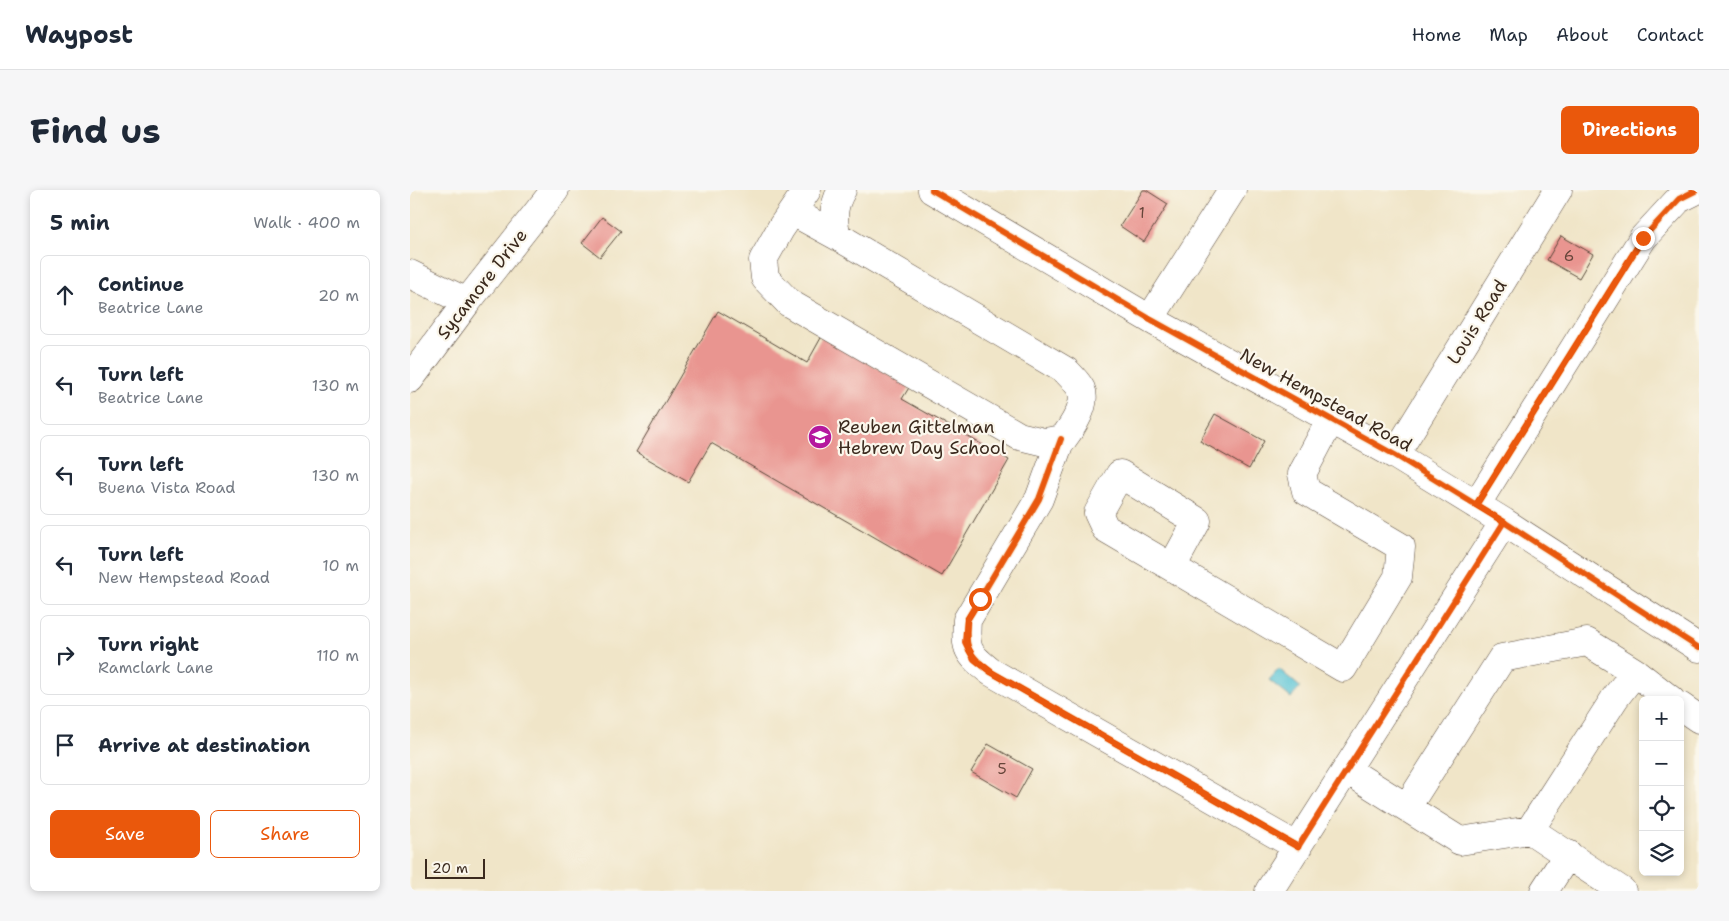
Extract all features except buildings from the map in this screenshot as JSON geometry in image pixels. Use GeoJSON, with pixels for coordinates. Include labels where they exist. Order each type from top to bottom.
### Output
{"type":"FeatureCollection","features":[{"type":"Feature","properties":{"kind":"street","name":"Sycamore Drive"},"geometry":{"type":"LineString","coordinates":[[410,379],[467,302],[555,190]]}},
{"type":"Feature","properties":{"kind":"street"},"geometry":{"type":"LineString","coordinates":[[837,236],[833,223],[836,200],[842,190]]}},
{"type":"Feature","properties":{"kind":"street","name":"New Hempstead Road"},"geometry":{"type":"LineString","coordinates":[[932,190],[1150,319],[1396,455],[1504,522],[1699,648]]}},
{"type":"Feature","properties":{"kind":"street"},"geometry":{"type":"LineString","coordinates":[[1150,319],[1232,190]]}},
{"type":"Feature","properties":{"kind":"street","name":"Louis Road"},"geometry":{"type":"LineString","coordinates":[[1396,455],[1558,190]]}},
{"type":"Feature","properties":{"kind":"street"},"geometry":{"type":"LineString","coordinates":[[1476,505],[1643,238],[1679,199],[1697,190]]}},
{"type":"Feature","properties":{"kind":"street"},"geometry":{"type":"LineString","coordinates":[[1061,440],[1044,442],[1019,436],[789,303],[765,278],[764,260],[781,228],[800,201],[837,236],[1066,370],[1082,390],[1082,408],[1074,424],[1061,440],[1039,499],[967,620],[965,642],[974,659],[991,672],[1298,847]]}},
{"type":"Feature","properties":{"kind":"street"},"geometry":{"type":"LineString","coordinates":[[410,274],[467,302]]}},
{"type":"Feature","properties":{"kind":"street"},"geometry":{"type":"LineString","coordinates":[[1172,567],[1344,668],[1398,577],[1401,547],[1306,491],[1302,474],[1331,419]]}},
{"type":"Feature","properties":{"kind":"street"},"geometry":{"type":"LineString","coordinates":[[1269,891],[1504,522]]}},
{"type":"Feature","properties":{"kind":"street"},"geometry":{"type":"LineString","coordinates":[[1407,807],[1502,658],[1587,642],[1635,672],[1666,696]]}},
{"type":"Feature","properties":{"kind":"street"},"geometry":{"type":"LineString","coordinates":[[1530,830],[1615,698],[1635,672]]}},
{"type":"Feature","properties":{"kind":"street"},"geometry":{"type":"LineString","coordinates":[[1684,709],[1699,719]]}},
{"type":"Feature","properties":{"kind":"street"},"geometry":{"type":"LineString","coordinates":[[1347,770],[1460,841],[1530,830],[1568,854],[1618,890]]}},
{"type":"Feature","properties":{"kind":"street"},"geometry":{"type":"LineString","coordinates":[[1544,891],[1568,854]]}},
{"type":"Feature","properties":{"kind":"water"},"geometry":{"type":"Polygon","coordinates":[[[1279,669],[1300,687],[1291,698],[1269,680],[1279,669]]]}},
{"type":"Feature","properties":{"kind":"cycle path"},"geometry":{"type":"LineString","coordinates":[[932,190],[1150,319],[1395,455],[1504,522],[1699,648]]}},
{"type":"Feature","properties":{"kind":"cycle path"},"geometry":{"type":"LineString","coordinates":[[1476,505],[1643,238],[1679,199],[1697,190]]}},
{"type":"Feature","properties":{"kind":"cycle path"},"geometry":{"type":"LineString","coordinates":[[1061,439],[1039,499],[967,620],[967,645],[969,650],[991,672],[1298,847]]}},
{"type":"Feature","properties":{"kind":"place","name":"Reuben Gittelman Hebrew Day School"},"geometry":{"type":"Point","coordinates":[820,437]}},
{"type":"Feature","properties":{"kind":"route"},"geometry":{"type":"LineString","coordinates":[[980,599],[967,620],[965,642],[974,659],[991,672],[1298,847],[1504,522],[1476,505],[1643,238]]}}]}
